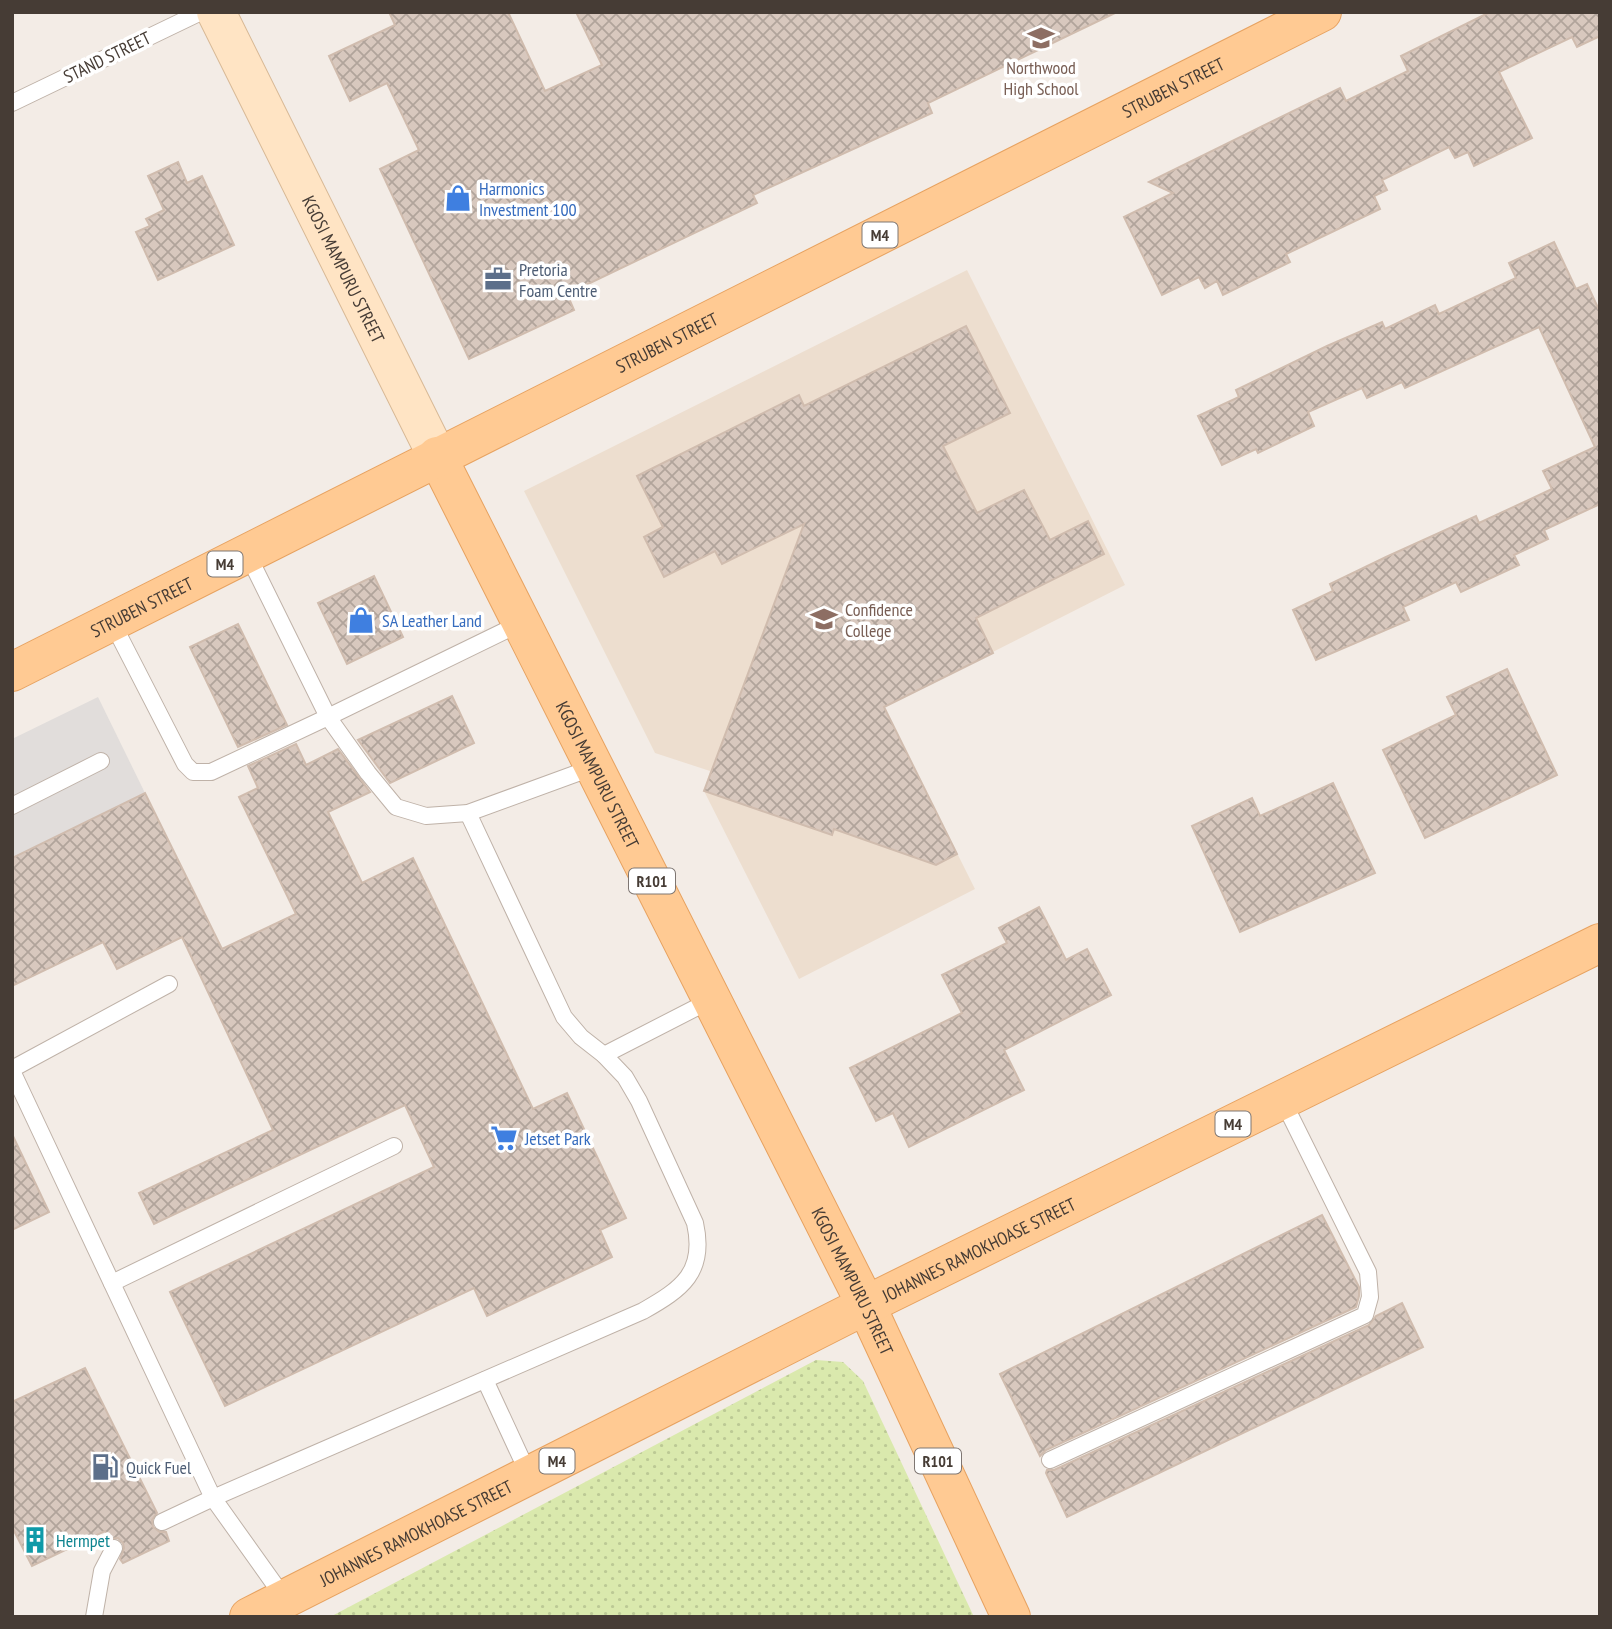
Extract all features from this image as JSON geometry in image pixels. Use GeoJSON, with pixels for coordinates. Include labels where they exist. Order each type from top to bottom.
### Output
{"type":"FeatureCollection","features":[{"type":"Feature","properties":{"kind":"main road","name":"KGOSI MAMPURU STREET"},"geometry":{"type":"LineString","coordinates":[[216,12],[866,1305],[1011,1617]]}},
{"type":"Feature","properties":{"kind":"main road","name":"STRUBEN STREET"},"geometry":{"type":"LineString","coordinates":[[12,672],[1322,12]]}},
{"type":"Feature","properties":{"kind":"main road","name":"JOHANNES RAMOKHOASE STREET"},"geometry":{"type":"LineString","coordinates":[[249,1617],[866,1305],[1600,943]]}},
{"type":"Feature","properties":{"kind":"lane","name":"STAND STREET"},"geometry":{"type":"LineString","coordinates":[[12,103],[201,12]]}},
{"type":"Feature","properties":{"kind":"lane"},"geometry":{"type":"LineString","coordinates":[[247,553],[328,717],[396,807],[426,816],[468,813],[594,766]]}},
{"type":"Feature","properties":{"kind":"lane"},"geometry":{"type":"LineString","coordinates":[[111,622],[185,764],[193,772],[211,772],[521,623]]}},
{"type":"Feature","properties":{"kind":"lane"},"geometry":{"type":"LineString","coordinates":[[12,806],[102,761]]}},
{"type":"Feature","properties":{"kind":"lane"},"geometry":{"type":"LineString","coordinates":[[162,1522],[643,1311],[670,1296],[685,1281],[697,1261],[699,1243],[689,1211],[639,1101],[625,1077],[604,1055],[581,1037],[564,1017],[468,813]]}},
{"type":"Feature","properties":{"kind":"lane"},"geometry":{"type":"LineString","coordinates":[[169,984],[12,1070],[213,1498],[285,1599]]}},
{"type":"Feature","properties":{"kind":"lane"},"geometry":{"type":"LineString","coordinates":[[604,1055],[713,999]]}},
{"type":"Feature","properties":{"kind":"lane"},"geometry":{"type":"LineString","coordinates":[[1050,1460],[1365,1315],[1370,1297],[1367,1272],[1282,1099]]}},
{"type":"Feature","properties":{"kind":"lane"},"geometry":{"type":"LineString","coordinates":[[112,1283],[394,1146]]}},
{"type":"Feature","properties":{"kind":"lane"},"geometry":{"type":"LineString","coordinates":[[485,1380],[529,1475]]}},
{"type":"Feature","properties":{"kind":"lane"},"geometry":{"type":"LineString","coordinates":[[94,1617],[102,1571],[114,1548]]}},
{"type":"Feature","properties":{"kind":"shaded area","name":"Confidence College"},"geometry":{"type":"Polygon","coordinates":[[[967,270],[1125,585],[884,707],[975,889],[799,979],[704,791],[710,771],[655,753],[524,491],[967,270]]]}},
{"type":"Feature","properties":{"kind":"shaded area"},"geometry":{"type":"Polygon","coordinates":[[[98,697],[145,793],[12,858],[12,739],[98,697]]]}},
{"type":"Feature","properties":{"kind":"green space"},"geometry":{"type":"Polygon","coordinates":[[[816,1360],[843,1362],[863,1381],[974,1617],[330,1617],[816,1360]]]}},
{"type":"Feature","properties":{"kind":"building"},"geometry":{"type":"Polygon","coordinates":[[[389,12],[508,12],[545,91],[602,65],[576,12],[1117,12],[928,103],[932,113],[753,195],[757,203],[567,294],[574,310],[469,359],[380,169],[419,150],[387,83],[350,101],[329,56],[395,25],[389,12]]]}},
{"type":"Feature","properties":{"kind":"building"},"geometry":{"type":"Polygon","coordinates":[[[1490,12],[1600,12],[1600,36],[1577,47],[1572,37],[1499,72],[1532,138],[1474,166],[1468,152],[1455,158],[1449,147],[1382,180],[1387,190],[1374,196],[1380,209],[1286,254],[1290,262],[1223,295],[1217,281],[1205,288],[1199,277],[1162,295],[1124,217],[1173,193],[1149,182],[1340,88],[1346,101],[1408,71],[1401,56],[1490,12]]]}},
{"type":"Feature","properties":{"kind":"building"},"geometry":{"type":"Polygon","coordinates":[[[178,162],[187,183],[202,176],[234,245],[158,280],[136,232],[150,226],[146,219],[164,210],[148,176],[178,162]]]}},
{"type":"Feature","properties":{"kind":"building"},"geometry":{"type":"Polygon","coordinates":[[[1554,242],[1576,289],[1587,284],[1600,312],[1600,504],[1544,530],[1548,539],[1514,555],[1519,565],[1461,592],[1456,582],[1403,607],[1409,620],[1316,660],[1293,610],[1333,591],[1330,584],[1386,557],[1476,516],[1479,523],[1552,489],[1543,471],[1595,447],[1539,327],[1405,388],[1402,382],[1367,398],[1362,388],[1308,412],[1314,426],[1258,453],[1256,449],[1222,465],[1198,416],[1239,397],[1236,390],[1382,322],[1385,329],[1435,305],[1439,314],[1516,278],[1509,263],[1554,242]]]}},
{"type":"Feature","properties":{"kind":"building"},"geometry":{"type":"Polygon","coordinates":[[[966,326],[1010,413],[943,446],[977,513],[1024,490],[1050,540],[1088,521],[1104,554],[976,618],[993,653],[884,707],[957,854],[936,865],[834,829],[832,835],[704,791],[804,524],[722,564],[715,551],[664,577],[644,537],[663,527],[637,476],[799,395],[804,406],[966,326]]]}},
{"type":"Feature","properties":{"kind":"building","name":"SA Leather Land"},"geometry":{"type":"Polygon","coordinates":[[[374,576],[403,637],[347,664],[318,603],[374,576]]]}},
{"type":"Feature","properties":{"kind":"building"},"geometry":{"type":"Polygon","coordinates":[[[238,624],[287,725],[238,747],[190,647],[238,624]]]}},
{"type":"Feature","properties":{"kind":"building"},"geometry":{"type":"Polygon","coordinates":[[[1507,669],[1557,775],[1425,838],[1383,750],[1456,715],[1447,697],[1507,669]]]}},
{"type":"Feature","properties":{"kind":"building"},"geometry":{"type":"Polygon","coordinates":[[[452,696],[474,743],[390,783],[358,740],[452,696]]]}},
{"type":"Feature","properties":{"kind":"building"},"geometry":{"type":"Polygon","coordinates":[[[296,744],[306,765],[338,749],[370,792],[328,812],[362,883],[413,858],[533,1109],[567,1093],[626,1218],[600,1230],[612,1257],[487,1316],[474,1288],[225,1406],[170,1292],[434,1167],[405,1105],[154,1224],[139,1193],[273,1130],[182,937],[117,969],[103,942],[12,986],[12,858],[145,793],[222,949],[296,914],[239,797],[258,788],[248,766],[296,744]]]}},
{"type":"Feature","properties":{"kind":"building"},"geometry":{"type":"Polygon","coordinates":[[[1333,783],[1375,873],[1240,932],[1192,826],[1252,798],[1260,816],[1333,783]]]}},
{"type":"Feature","properties":{"kind":"building"},"geometry":{"type":"Polygon","coordinates":[[[1039,907],[1066,960],[1087,949],[1111,995],[1004,1050],[1024,1090],[909,1147],[893,1113],[876,1121],[850,1068],[962,1013],[942,975],[1007,943],[999,928],[1039,907]]]}},
{"type":"Feature","properties":{"kind":"building"},"geometry":{"type":"Polygon","coordinates":[[[12,1134],[49,1212],[12,1230],[12,1134]]]}},
{"type":"Feature","properties":{"kind":"building"},"geometry":{"type":"Polygon","coordinates":[[[1322,1215],[1359,1287],[1356,1307],[1046,1450],[1040,1456],[1000,1374],[1322,1215]]]}},
{"type":"Feature","properties":{"kind":"building"},"geometry":{"type":"Polygon","coordinates":[[[1402,1303],[1423,1347],[1067,1517],[1047,1470],[1054,1470],[1369,1325],[1376,1316],[1402,1303]]]}},
{"type":"Feature","properties":{"kind":"building","name":"Quick Fuel"},"geometry":{"type":"Polygon","coordinates":[[[85,1368],[157,1513],[152,1520],[153,1527],[160,1532],[166,1532],[169,1541],[123,1563],[120,1559],[123,1543],[118,1538],[109,1539],[105,1531],[32,1566],[12,1527],[12,1402],[85,1368]]]}},
{"type":"Feature","properties":{"kind":"place","name":"Northwood High School"},"geometry":{"type":"Point","coordinates":[1041,38]}},
{"type":"Feature","properties":{"kind":"place","name":"Harmonics Investment 100"},"geometry":{"type":"Point","coordinates":[458,198]}},
{"type":"Feature","properties":{"kind":"place","name":"Pretoria Foam Centre"},"geometry":{"type":"Point","coordinates":[498,279]}},
{"type":"Feature","properties":{"kind":"place","name":"Confidence College"},"geometry":{"type":"Point","coordinates":[824,619]}},
{"type":"Feature","properties":{"kind":"place","name":"SA Leather Land"},"geometry":{"type":"Point","coordinates":[361,620]}},
{"type":"Feature","properties":{"kind":"place","name":"Jetset Park"},"geometry":{"type":"Point","coordinates":[504,1138]}},
{"type":"Feature","properties":{"kind":"place","name":"Quick Fuel"},"geometry":{"type":"Point","coordinates":[105,1467]}},
{"type":"Feature","properties":{"kind":"place","name":"Hermpet"},"geometry":{"type":"Point","coordinates":[35,1540]}}]}
